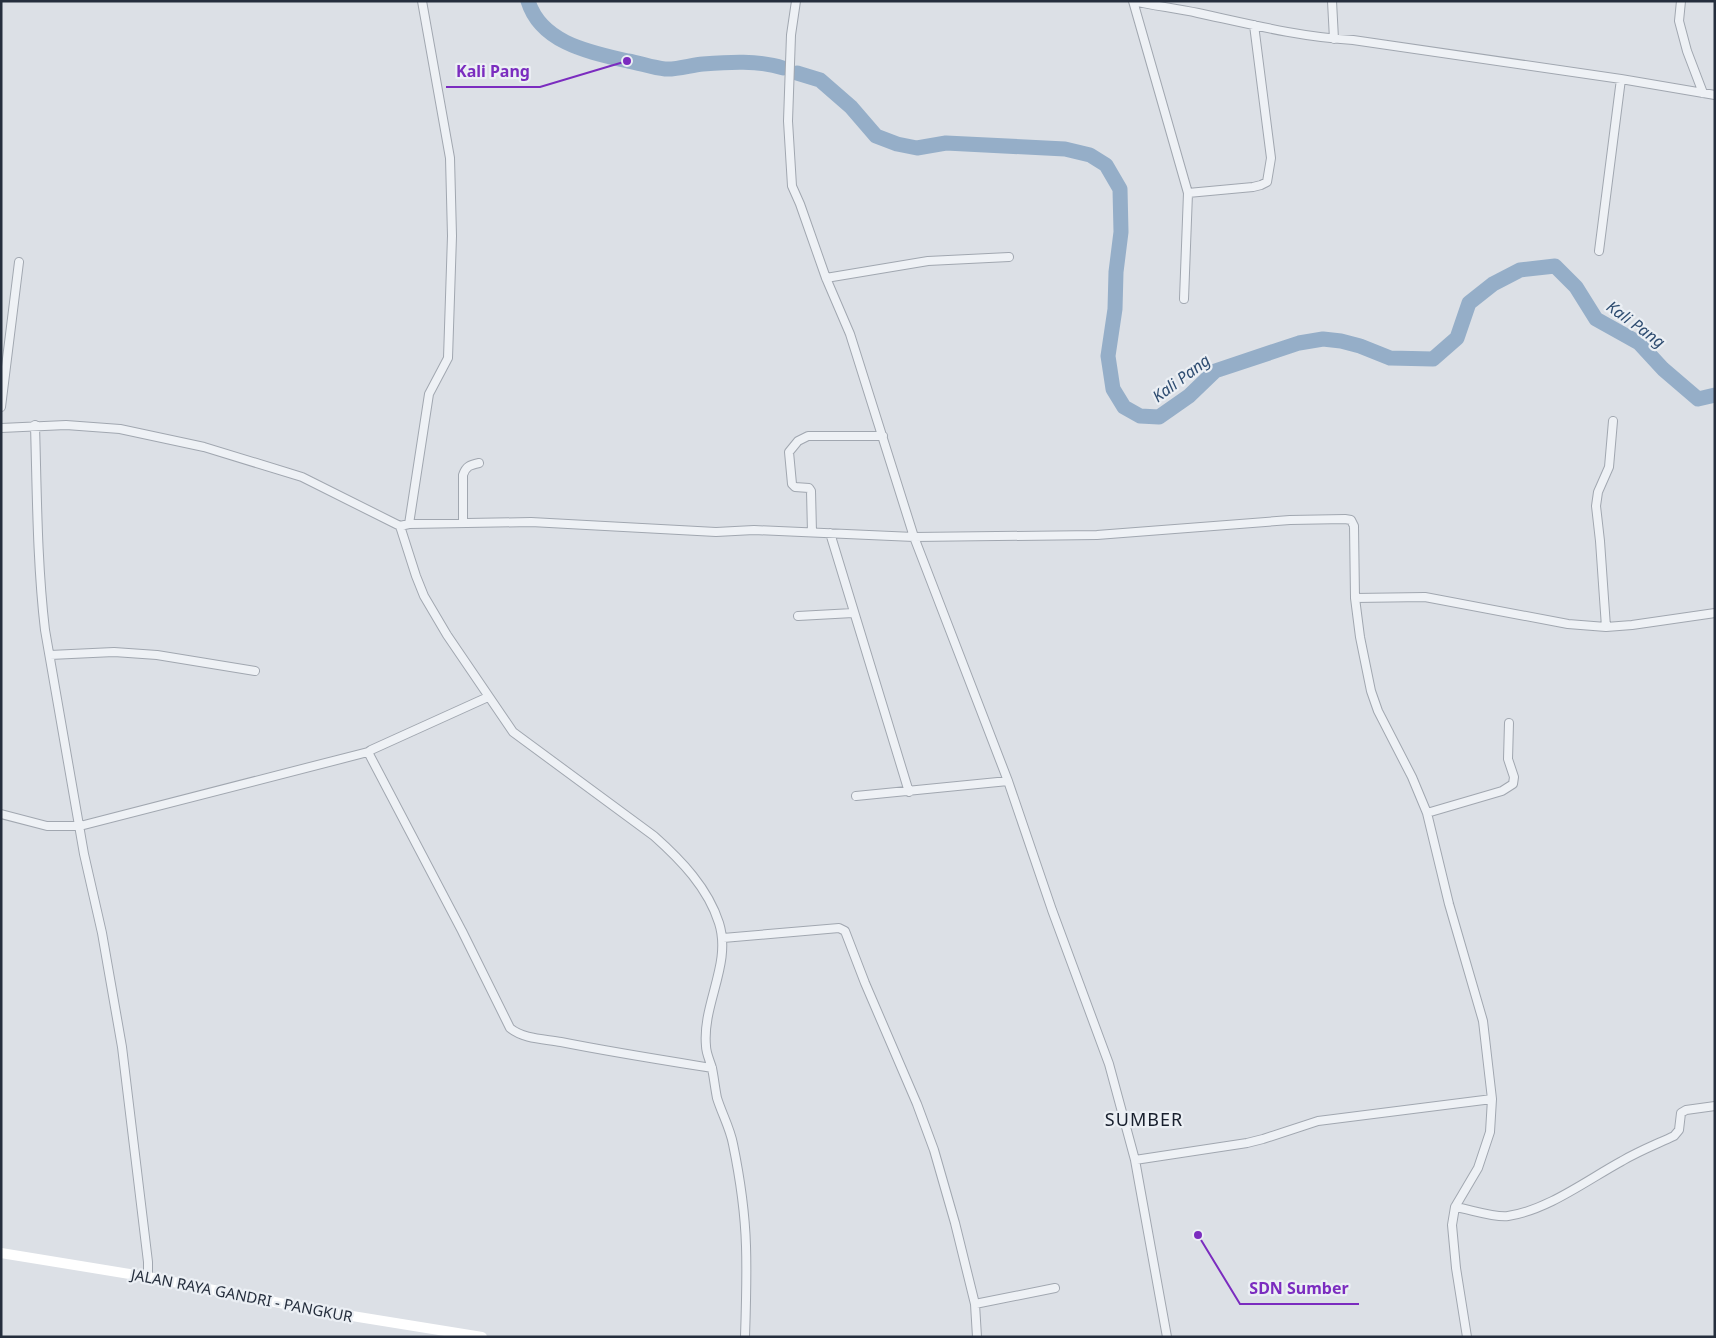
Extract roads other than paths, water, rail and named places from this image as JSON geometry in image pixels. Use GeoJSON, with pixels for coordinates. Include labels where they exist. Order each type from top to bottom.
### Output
{"type":"FeatureCollection","features":[{"type":"Feature","properties":{"kind":"street"},"geometry":{"type":"LineString","coordinates":[[409,524],[429,394],[448,358],[452,236],[449,148],[422,1]]}},
{"type":"Feature","properties":{"kind":"street"},"geometry":{"type":"LineString","coordinates":[[796,1],[791,36],[788,121],[792,186],[826,278],[850,334],[914,538],[1008,781],[1052,910],[1110,1064],[1135,1160],[1167,1337]]}},
{"type":"Feature","properties":{"kind":"street"},"geometry":{"type":"LineString","coordinates":[[1184,299],[1188,193],[1133,1],[1186,10],[1254,25],[1267,30],[1353,40],[1621,79],[1715,95]]}},
{"type":"Feature","properties":{"kind":"street"},"geometry":{"type":"LineString","coordinates":[[1332,1],[1334,39]]}},
{"type":"Feature","properties":{"kind":"street"},"geometry":{"type":"LineString","coordinates":[[1681,1],[1679,21],[1687,51],[1703,93]]}},
{"type":"Feature","properties":{"kind":"street"},"geometry":{"type":"LineString","coordinates":[[1188,193],[1253,187],[1266,182],[1271,158],[1254,25]]}},
{"type":"Feature","properties":{"kind":"street"},"geometry":{"type":"LineString","coordinates":[[1599,251],[1621,79]]}},
{"type":"Feature","properties":{"kind":"street"},"geometry":{"type":"LineString","coordinates":[[826,278],[928,261],[1009,257]]}},
{"type":"Feature","properties":{"kind":"street"},"geometry":{"type":"LineString","coordinates":[[1,407],[19,262]]}},
{"type":"Feature","properties":{"kind":"street"},"geometry":{"type":"LineString","coordinates":[[1606,626],[1596,506],[1598,492],[1609,467],[1613,421]]}},
{"type":"Feature","properties":{"kind":"street"},"geometry":{"type":"LineString","coordinates":[[35,425],[41,594],[84,854],[102,933],[122,1046],[148,1262],[148,1276]]}},
{"type":"Feature","properties":{"kind":"street"},"geometry":{"type":"LineString","coordinates":[[1,428],[66,425],[120,429],[204,447],[302,477],[400,526],[463,522],[531,522],[716,532],[754,530],[914,538],[1097,535],[1290,520],[1351,520],[1354,526],[1355,598],[1360,637],[1371,691],[1378,711],[1412,777],[1427,812],[1449,904],[1483,1021],[1492,1099],[1490,1132],[1478,1168],[1455,1207],[1452,1226],[1467,1337]]}},
{"type":"Feature","properties":{"kind":"street"},"geometry":{"type":"LineString","coordinates":[[812,532],[810,488],[795,487],[792,484],[789,452],[793,446],[808,436],[883,436]]}},
{"type":"Feature","properties":{"kind":"street"},"geometry":{"type":"LineString","coordinates":[[463,522],[463,474],[465,468],[479,463]]}},
{"type":"Feature","properties":{"kind":"street"},"geometry":{"type":"LineString","coordinates":[[400,526],[424,596],[488,697],[513,732],[654,836],[691,872],[706,895],[719,921],[723,938],[720,970],[707,1023],[706,1047],[717,1098],[731,1132],[744,1210],[746,1246],[745,1337]]}},
{"type":"Feature","properties":{"kind":"street"},"geometry":{"type":"LineString","coordinates":[[830,533],[909,792]]}},
{"type":"Feature","properties":{"kind":"street"},"geometry":{"type":"LineString","coordinates":[[1355,598],[1425,597],[1568,624],[1606,626],[1632,626],[1715,614]]}},
{"type":"Feature","properties":{"kind":"street"},"geometry":{"type":"LineString","coordinates":[[798,616],[853,613]]}},
{"type":"Feature","properties":{"kind":"street"},"geometry":{"type":"LineString","coordinates":[[50,656],[114,652],[157,655],[256,671]]}},
{"type":"Feature","properties":{"kind":"street"},"geometry":{"type":"LineString","coordinates":[[1,814],[47,826],[80,826],[373,750],[488,697]]}},
{"type":"Feature","properties":{"kind":"street"},"geometry":{"type":"LineString","coordinates":[[1427,812],[1502,791],[1513,784],[1514,778],[1508,759],[1509,722]]}},
{"type":"Feature","properties":{"kind":"street"},"geometry":{"type":"LineString","coordinates":[[373,750],[510,1028],[520,1034],[538,1038],[712,1068]]}},
{"type":"Feature","properties":{"kind":"street"},"geometry":{"type":"LineString","coordinates":[[856,796],[1008,781]]}},
{"type":"Feature","properties":{"kind":"street"},"geometry":{"type":"LineString","coordinates":[[723,938],[839,928],[845,931],[865,983],[917,1104],[934,1150],[955,1223],[974,1304],[977,1337]]}},
{"type":"Feature","properties":{"kind":"street"},"geometry":{"type":"LineString","coordinates":[[1135,1160],[1247,1143],[1318,1121],[1492,1099]]}},
{"type":"Feature","properties":{"kind":"street"},"geometry":{"type":"LineString","coordinates":[[1455,1207],[1508,1216],[1537,1207],[1567,1194],[1623,1160],[1674,1136],[1679,1130],[1681,1113],[1686,1110],[1715,1106]]}},
{"type":"Feature","properties":{"kind":"street","name":"JALAN RAYA GANDRI - PANGKUR"},"geometry":{"type":"LineString","coordinates":[[1,1253],[148,1276],[315,1310],[482,1337]]}},
{"type":"Feature","properties":{"kind":"street"},"geometry":{"type":"LineString","coordinates":[[974,1304],[1055,1288]]}},
{"type":"Feature","properties":{"kind":"waterway","name":"Kali Pang"},"geometry":{"type":"LineString","coordinates":[[528,1],[534,15],[555,36],[598,54],[665,69],[733,62],[774,65],[783,68]]}},
{"type":"Feature","properties":{"kind":"waterway","name":"Kali Pang"},"geometry":{"type":"LineString","coordinates":[[797,73],[820,80],[851,107],[876,136],[897,144],[917,148],[946,143],[1065,149],[1090,155],[1106,165],[1120,189],[1121,232],[1116,272],[1115,309],[1108,356],[1113,389],[1124,407],[1140,416],[1159,417],[1189,396],[1215,371],[1299,343],[1323,339],[1341,341],[1360,346],[1390,358],[1433,359],[1457,338],[1469,303],[1493,284],[1520,270],[1555,266],[1576,287],[1596,319],[1639,343],[1663,369],[1698,399],[1715,395]]}},
{"type":"Feature","properties":{"kind":"place","name":"Kali Pang"},"geometry":{"type":"Point","coordinates":[627,61]}},
{"type":"Feature","properties":{"kind":"place","name":"SDN Sumber"},"geometry":{"type":"Point","coordinates":[1198,1235]}},
{"type":"Feature","properties":{"kind":"district","name":"SUMBER"},"geometry":{"type":"Point","coordinates":[1144,1119]}}]}
